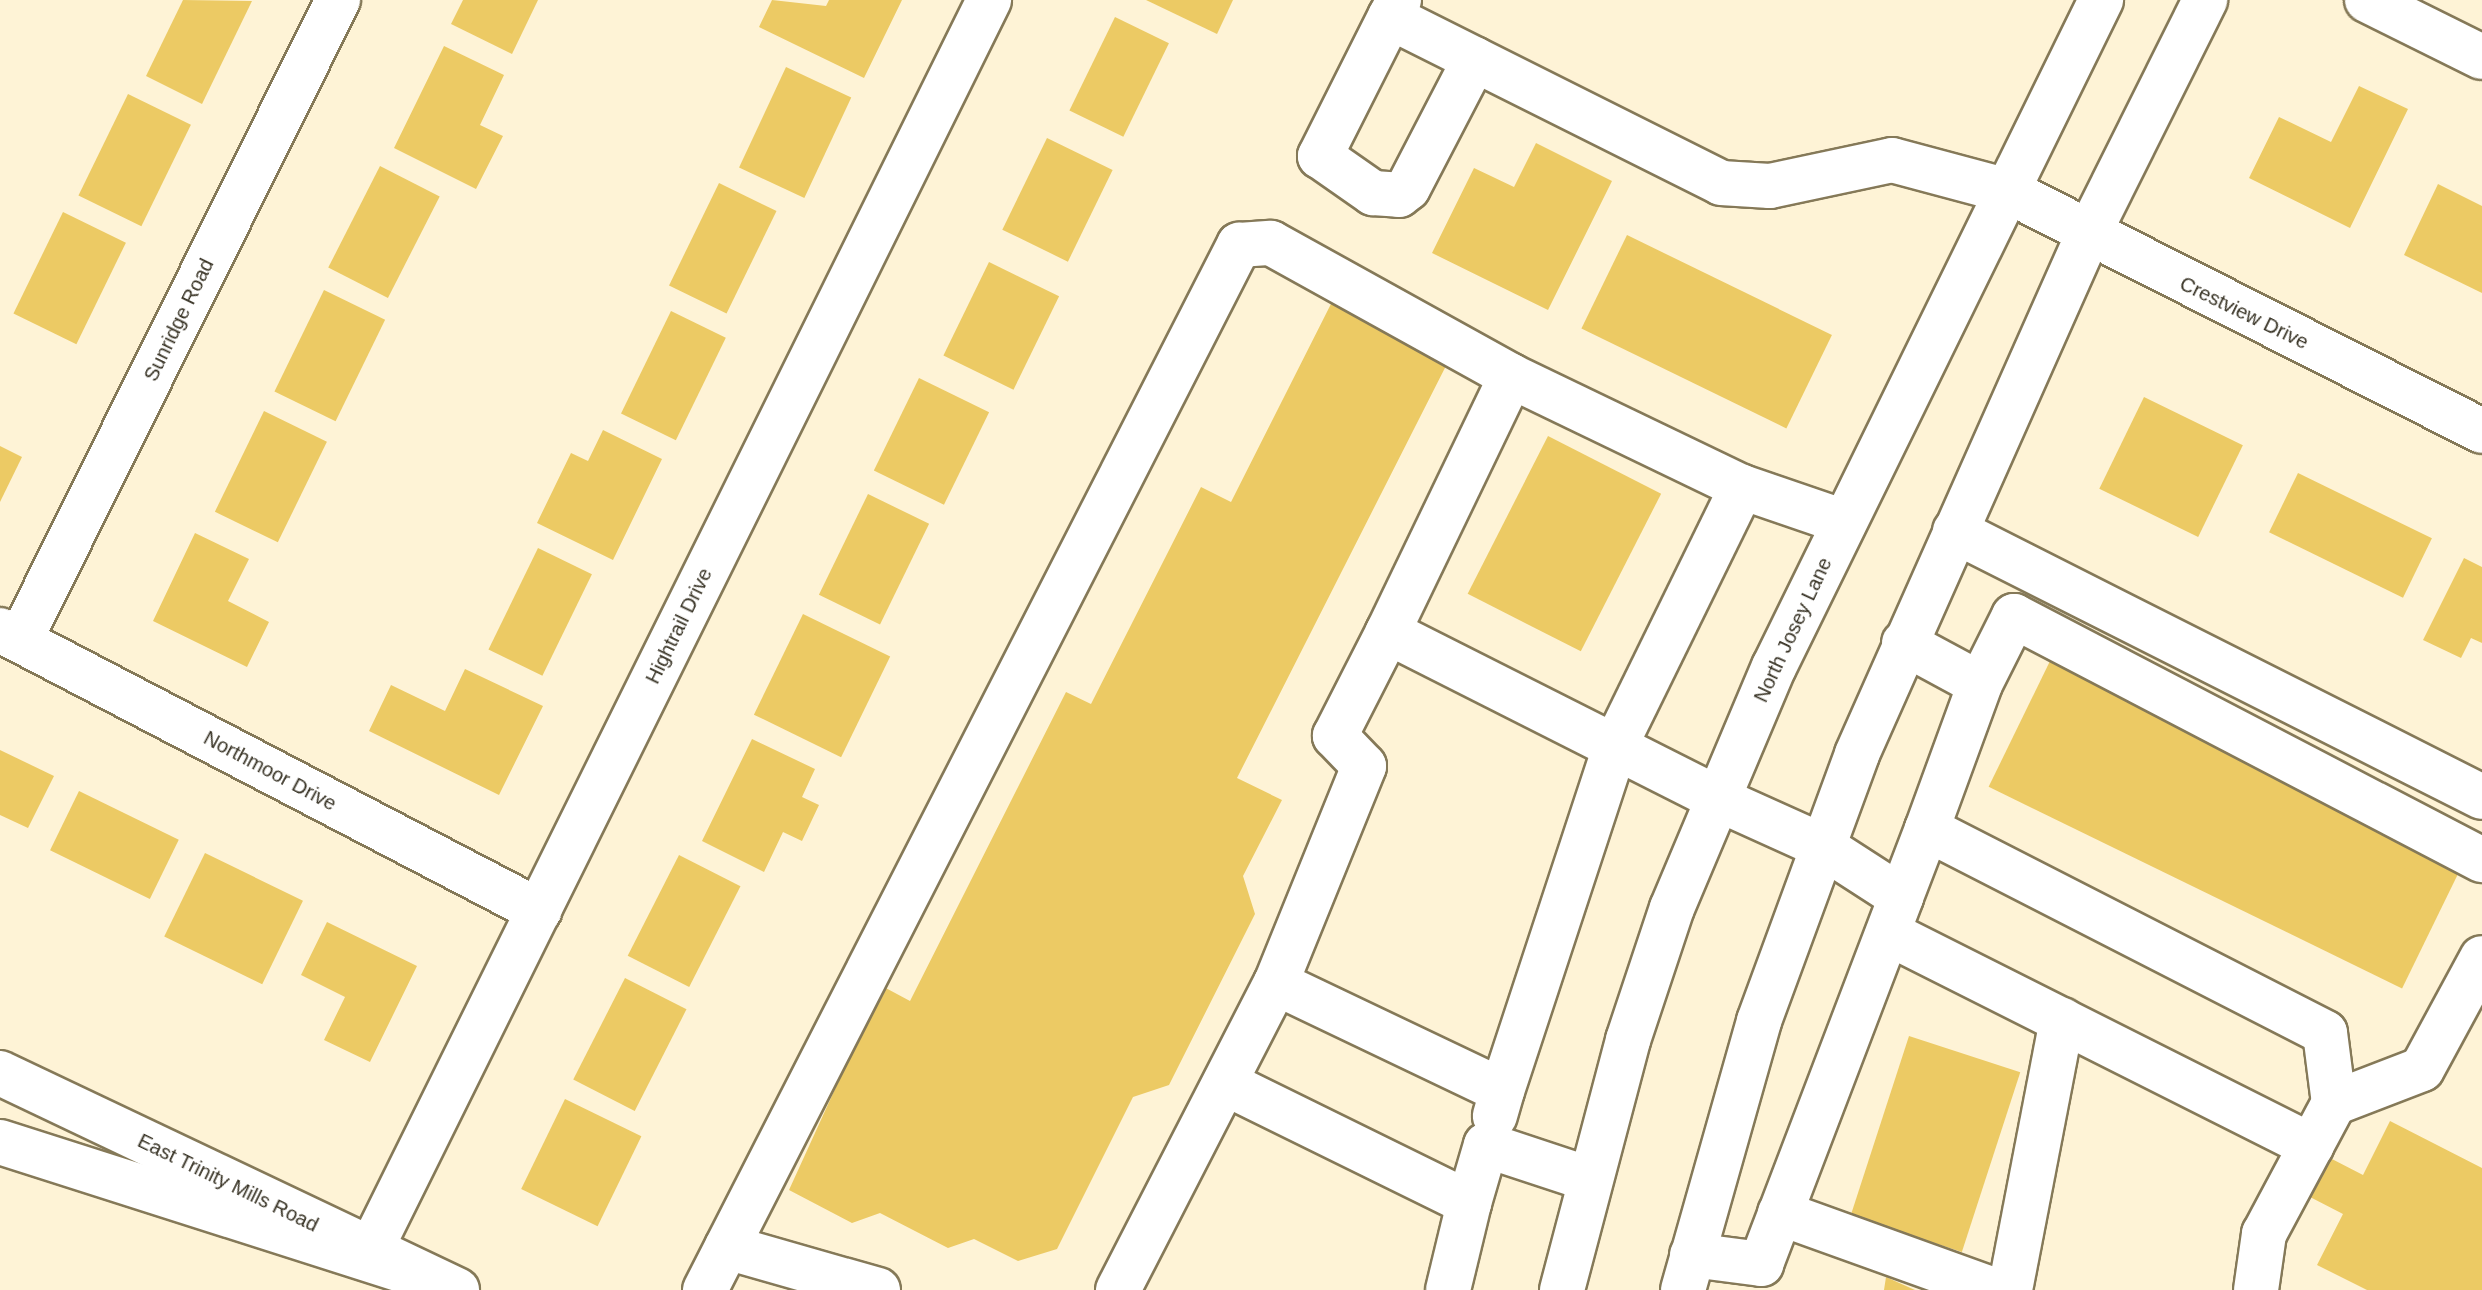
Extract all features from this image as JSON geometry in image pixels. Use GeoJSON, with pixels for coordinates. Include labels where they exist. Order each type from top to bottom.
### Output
{"type":"FeatureCollection","features":[{"type":"Feature","properties":{"kind":"main road","name":"Sunridge Road"},"geometry":{"type":"LineString","coordinates":[[10,635],[338,0]]}},
{"type":"Feature","properties":{"kind":"main road","name":"Hightrail Drive"},"geometry":{"type":"LineString","coordinates":[[369,1253],[989,0]]}},
{"type":"Feature","properties":{"kind":"main road","name":"North Josey Lane"},"geometry":{"type":"LineString","coordinates":[[1562,1290],[1589,1179],[1672,908],[1844,522],[2101,0]]}},
{"type":"Feature","properties":{"kind":"main road"},"geometry":{"type":"LineString","coordinates":[[2205,0],[2088,235],[1904,643],[1822,846],[1759,1021],[1688,1273],[1767,1277],[1780,1213],[1980,684],[2014,616],[2482,860]]}},
{"type":"Feature","properties":{"kind":"main road"},"geometry":{"type":"LineString","coordinates":[[2367,0],[2482,57]]}},
{"type":"Feature","properties":{"kind":"main road","name":"Crestview Drive"},"geometry":{"type":"LineString","coordinates":[[1394,9],[1475,59],[1721,183],[1770,186],[1892,160],[2008,191],[2088,235],[2482,431]]}},
{"type":"Feature","properties":{"kind":"main road"},"geometry":{"type":"LineString","coordinates":[[1394,9],[1320,156],[1373,193],[1399,195],[1408,188],[1475,59]]}},
{"type":"Feature","properties":{"kind":"main road"},"geometry":{"type":"LineString","coordinates":[[705,1290],[1239,245],[1271,243],[1511,376],[1742,487],[1844,522]]}},
{"type":"Feature","properties":{"kind":"main road"},"geometry":{"type":"LineString","coordinates":[[1118,1290],[1276,983],[1364,766],[1335,736],[1511,376]]}},
{"type":"Feature","properties":{"kind":"main road"},"geometry":{"type":"LineString","coordinates":[[1448,1290],[1469,1203],[1502,1091],[1617,742],[1742,487]]}},
{"type":"Feature","properties":{"kind":"main road"},"geometry":{"type":"LineString","coordinates":[[1955,531],[2482,797]]}},
{"type":"Feature","properties":{"kind":"main road"},"geometry":{"type":"LineString","coordinates":[[1388,632],[1617,742],[1718,799],[1822,846],[1894,915],[2062,1020],[2312,1146]]}},
{"type":"Feature","properties":{"kind":"main road","name":"Northmoor Drive"},"geometry":{"type":"LineString","coordinates":[[10,635],[539,911]]}},
{"type":"Feature","properties":{"kind":"main road"},"geometry":{"type":"LineString","coordinates":[[1904,643],[1980,684]]}},
{"type":"Feature","properties":{"kind":"main road"},"geometry":{"type":"LineString","coordinates":[[1927,829],[2325,1033],[2334,1103],[2264,1234],[2256,1290]]}},
{"type":"Feature","properties":{"kind":"main road"},"geometry":{"type":"LineString","coordinates":[[2334,1103],[2422,1069],[2482,958]]}},
{"type":"Feature","properties":{"kind":"main road"},"geometry":{"type":"LineString","coordinates":[[1276,983],[1502,1091]]}},
{"type":"Feature","properties":{"kind":"main road"},"geometry":{"type":"LineString","coordinates":[[2010,1290],[2062,1020]]}},
{"type":"Feature","properties":{"kind":"main road","name":"East Trinity Mills Road"},"geometry":{"type":"LineString","coordinates":[[0,1073],[369,1253],[438,1283]]}},
{"type":"Feature","properties":{"kind":"main road"},"geometry":{"type":"LineString","coordinates":[[1225,1083],[1469,1203]]}},
{"type":"Feature","properties":{"kind":"main road"},"geometry":{"type":"LineString","coordinates":[[0,1142],[438,1283]]}},
{"type":"Feature","properties":{"kind":"main road"},"geometry":{"type":"LineString","coordinates":[[1486,1145],[1589,1179]]}},
{"type":"Feature","properties":{"kind":"main road"},"geometry":{"type":"LineString","coordinates":[[1780,1213],[1994,1290]]}},
{"type":"Feature","properties":{"kind":"main road"},"geometry":{"type":"LineString","coordinates":[[727,1247],[878,1290]]}},
{"type":"Feature","properties":{"kind":"building"},"geometry":{"type":"Polygon","coordinates":[[[183,0],[252,1],[202,104],[146,76],[183,0]]]}},
{"type":"Feature","properties":{"kind":"building"},"geometry":{"type":"Polygon","coordinates":[[[463,0],[538,0],[512,54],[451,24],[463,0]]]}},
{"type":"Feature","properties":{"kind":"building"},"geometry":{"type":"Polygon","coordinates":[[[772,0],[826,6],[829,0],[902,0],[864,78],[759,27],[772,0]]]}},
{"type":"Feature","properties":{"kind":"building"},"geometry":{"type":"Polygon","coordinates":[[[1146,0],[1233,0],[1217,34],[1146,0]]]}},
{"type":"Feature","properties":{"kind":"building"},"geometry":{"type":"Polygon","coordinates":[[[1115,17],[1169,43],[1123,137],[1069,110],[1115,17]]]}},
{"type":"Feature","properties":{"kind":"building"},"geometry":{"type":"Polygon","coordinates":[[[444,46],[504,75],[480,125],[503,136],[476,189],[394,148],[444,46]]]}},
{"type":"Feature","properties":{"kind":"building"},"geometry":{"type":"Polygon","coordinates":[[[786,67],[851,97],[804,198],[739,168],[786,67]]]}},
{"type":"Feature","properties":{"kind":"building"},"geometry":{"type":"Polygon","coordinates":[[[2359,86],[2408,109],[2350,228],[2249,178],[2279,117],[2331,142],[2359,86]]]}},
{"type":"Feature","properties":{"kind":"building"},"geometry":{"type":"Polygon","coordinates":[[[128,94],[191,125],[141,226],[78,196],[128,94]]]}},
{"type":"Feature","properties":{"kind":"building"},"geometry":{"type":"Polygon","coordinates":[[[1047,138],[1113,170],[1068,262],[1002,230],[1047,138]]]}},
{"type":"Feature","properties":{"kind":"building"},"geometry":{"type":"Polygon","coordinates":[[[1536,143],[1612,181],[1548,310],[1432,253],[1474,168],[1514,187],[1536,143]]]}},
{"type":"Feature","properties":{"kind":"building"},"geometry":{"type":"Polygon","coordinates":[[[380,166],[440,196],[388,298],[328,268],[380,166]]]}},
{"type":"Feature","properties":{"kind":"building"},"geometry":{"type":"Polygon","coordinates":[[[719,183],[777,211],[727,314],[669,285],[719,183]]]}},
{"type":"Feature","properties":{"kind":"building"},"geometry":{"type":"Polygon","coordinates":[[[2438,184],[2482,206],[2482,293],[2404,255],[2438,184]]]}},
{"type":"Feature","properties":{"kind":"building"},"geometry":{"type":"Polygon","coordinates":[[[63,212],[126,243],[76,344],[13,314],[63,212]]]}},
{"type":"Feature","properties":{"kind":"building"},"geometry":{"type":"Polygon","coordinates":[[[1627,235],[1832,335],[1786,428],[1581,328],[1627,235]]]}},
{"type":"Feature","properties":{"kind":"building"},"geometry":{"type":"Polygon","coordinates":[[[989,262],[1059,296],[1014,390],[943,355],[989,262]]]}},
{"type":"Feature","properties":{"kind":"building"},"geometry":{"type":"Polygon","coordinates":[[[324,290],[385,320],[336,421],[274,392],[324,290]]]}},
{"type":"Feature","properties":{"kind":"building"},"geometry":{"type":"Polygon","coordinates":[[[1335,296],[1452,354],[1237,778],[1282,800],[1243,876],[1255,914],[1169,1085],[1133,1097],[1057,1249],[1018,1261],[974,1239],[948,1248],[880,1213],[852,1223],[789,1190],[882,986],[910,1001],[1066,692],[1091,704],[1201,487],[1231,502],[1335,296]]]}},
{"type":"Feature","properties":{"kind":"building"},"geometry":{"type":"Polygon","coordinates":[[[671,311],[726,338],[676,440],[621,413],[671,311]]]}},
{"type":"Feature","properties":{"kind":"building"},"geometry":{"type":"Polygon","coordinates":[[[919,378],[989,412],[944,505],[874,471],[919,378]]]}},
{"type":"Feature","properties":{"kind":"building"},"geometry":{"type":"Polygon","coordinates":[[[2144,397],[2243,445],[2198,537],[2099,489],[2144,397]]]}},
{"type":"Feature","properties":{"kind":"building"},"geometry":{"type":"Polygon","coordinates":[[[264,411],[327,442],[278,542],[215,512],[264,411]]]}},
{"type":"Feature","properties":{"kind":"building"},"geometry":{"type":"Polygon","coordinates":[[[603,430],[662,459],[613,560],[537,523],[571,453],[588,461],[603,430]]]}},
{"type":"Feature","properties":{"kind":"building"},"geometry":{"type":"Polygon","coordinates":[[[1548,436],[1661,494],[1581,651],[1468,594],[1548,436]]]}},
{"type":"Feature","properties":{"kind":"building"},"geometry":{"type":"Polygon","coordinates":[[[0,446],[22,457],[0,502],[0,446]]]}},
{"type":"Feature","properties":{"kind":"building"},"geometry":{"type":"Polygon","coordinates":[[[2298,473],[2432,538],[2403,598],[2269,532],[2298,473]]]}},
{"type":"Feature","properties":{"kind":"building"},"geometry":{"type":"Polygon","coordinates":[[[868,494],[929,524],[880,624],[819,595],[868,494]]]}},
{"type":"Feature","properties":{"kind":"building"},"geometry":{"type":"Polygon","coordinates":[[[195,533],[249,559],[228,601],[269,622],[247,667],[153,621],[195,533]]]}},
{"type":"Feature","properties":{"kind":"building"},"geometry":{"type":"Polygon","coordinates":[[[538,548],[592,574],[542,676],[488,650],[538,548]]]}},
{"type":"Feature","properties":{"kind":"building"},"geometry":{"type":"Polygon","coordinates":[[[2464,558],[2482,567],[2482,643],[2471,638],[2461,658],[2423,640],[2464,558]]]}},
{"type":"Feature","properties":{"kind":"building"},"geometry":{"type":"Polygon","coordinates":[[[803,614],[890,657],[841,757],[754,715],[803,614]]]}},
{"type":"Feature","properties":{"kind":"building"},"geometry":{"type":"Polygon","coordinates":[[[2050,661],[2463,863],[2402,988],[1989,787],[2050,661]]]}},
{"type":"Feature","properties":{"kind":"building"},"geometry":{"type":"Polygon","coordinates":[[[465,669],[543,706],[499,795],[369,731],[391,685],[445,711],[465,669]]]}},
{"type":"Feature","properties":{"kind":"building"},"geometry":{"type":"Polygon","coordinates":[[[752,739],[815,769],[802,797],[819,805],[802,841],[783,832],[764,872],[702,841],[752,739]]]}},
{"type":"Feature","properties":{"kind":"building"},"geometry":{"type":"Polygon","coordinates":[[[0,750],[54,776],[28,828],[0,815],[0,750]]]}},
{"type":"Feature","properties":{"kind":"building"},"geometry":{"type":"Polygon","coordinates":[[[79,791],[179,840],[150,899],[50,850],[79,791]]]}},
{"type":"Feature","properties":{"kind":"building"},"geometry":{"type":"Polygon","coordinates":[[[205,853],[303,901],[262,984],[164,937],[205,853]]]}},
{"type":"Feature","properties":{"kind":"building"},"geometry":{"type":"Polygon","coordinates":[[[679,855],[740,886],[689,987],[628,956],[679,855]]]}},
{"type":"Feature","properties":{"kind":"building"},"geometry":{"type":"Polygon","coordinates":[[[327,922],[417,966],[370,1062],[324,1040],[345,997],[301,975],[327,922]]]}},
{"type":"Feature","properties":{"kind":"building"},"geometry":{"type":"Polygon","coordinates":[[[625,978],[686,1009],[635,1111],[573,1080],[625,978]]]}},
{"type":"Feature","properties":{"kind":"building"},"geometry":{"type":"Polygon","coordinates":[[[1909,1036],[2020,1072],[1962,1252],[1851,1216],[1909,1036]]]}},
{"type":"Feature","properties":{"kind":"building"},"geometry":{"type":"Polygon","coordinates":[[[565,1099],[641,1136],[598,1226],[521,1189],[565,1099]]]}},
{"type":"Feature","properties":{"kind":"building"},"geometry":{"type":"Polygon","coordinates":[[[2390,1121],[2482,1168],[2482,1290],[2367,1290],[2317,1265],[2343,1214],[2310,1197],[2330,1158],[2363,1175],[2390,1121]]]}},
{"type":"Feature","properties":{"kind":"building"},"geometry":{"type":"Polygon","coordinates":[[[1886,1277],[1915,1290],[1884,1290],[1886,1277]]]}}]}
